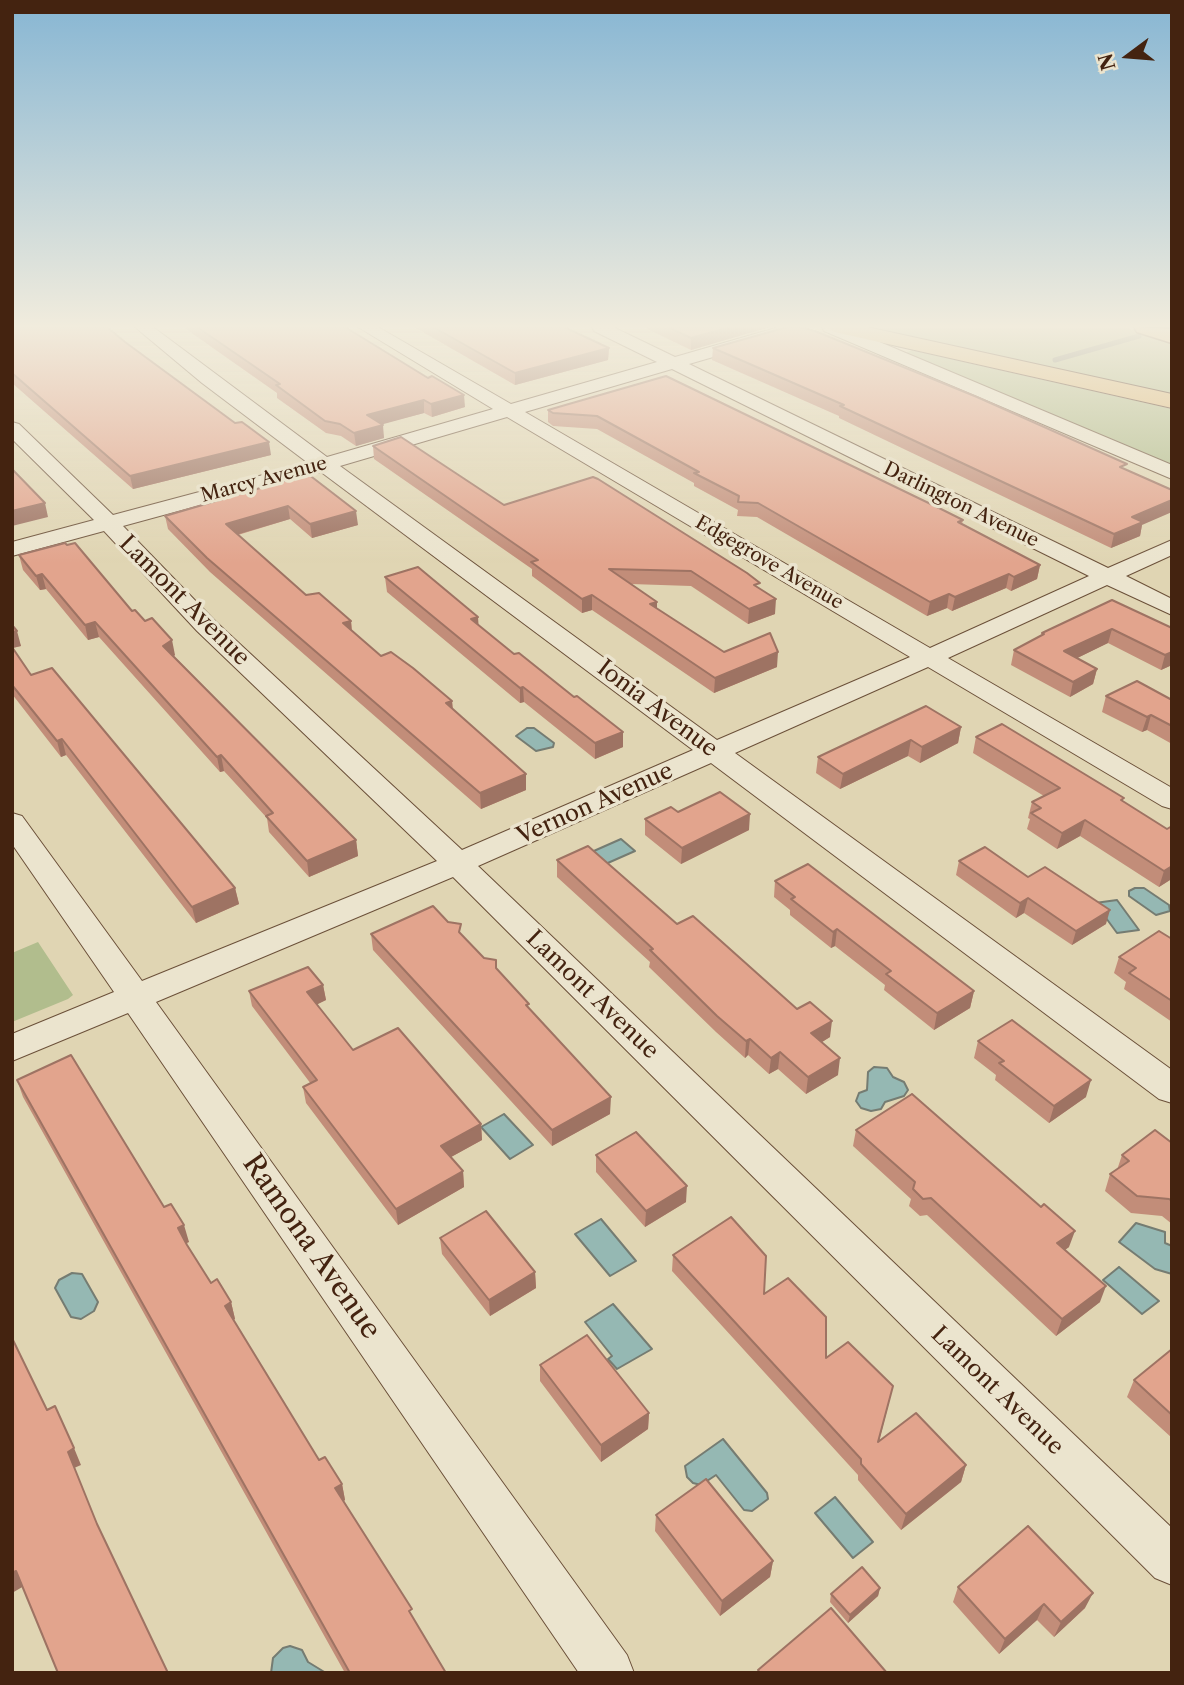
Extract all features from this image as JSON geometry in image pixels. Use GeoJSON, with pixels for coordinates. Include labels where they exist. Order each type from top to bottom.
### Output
{"type":"FeatureCollection","features":[{"type":"Feature","properties":{"kind":"street","name":"Ionia Avenue"},"geometry":{"type":"LineString","coordinates":[[245,406],[1172,1089]]}},
{"type":"Feature","properties":{"kind":"street","name":"Edgegrove Avenue"},"geometry":{"type":"LineString","coordinates":[[499,406],[1172,800]]}},
{"type":"Feature","properties":{"kind":"street","name":"Marcy Avenue"},"geometry":{"type":"LineString","coordinates":[[12,549],[326,464],[526,406]]}},
{"type":"Feature","properties":{"kind":"street","name":"Darlington Avenue"},"geometry":{"type":"LineString","coordinates":[[760,406],[1172,608]]}},
{"type":"Feature","properties":{"kind":"street"},"geometry":{"type":"LineString","coordinates":[[1014,406],[1172,473]]}},
{"type":"Feature","properties":{"kind":"street","name":"Lamont Avenue"},"geometry":{"type":"LineString","coordinates":[[12,428],[206,626],[457,864],[1172,1561]]}},
{"type":"Feature","properties":{"kind":"street","name":"Vernon Avenue"},"geometry":{"type":"LineString","coordinates":[[12,1048],[457,864],[930,657],[1172,547]]}},
{"type":"Feature","properties":{"kind":"street","name":"Ramona Avenue"},"geometry":{"type":"LineString","coordinates":[[12,822],[137,996],[609,1673]]}},
{"type":"Feature","properties":{"kind":"green space"},"geometry":{"type":"Polygon","coordinates":[[[1027,406],[1157,406],[1172,409],[1172,466],[1027,406]]]}},
{"type":"Feature","properties":{"kind":"green space"},"geometry":{"type":"Polygon","coordinates":[[[38,942],[73,995],[12,1022],[12,953],[38,942]]]}},
{"type":"Feature","properties":{"kind":"water"},"geometry":{"type":"Polygon","coordinates":[[[527,728],[534,728],[554,743],[553,747],[536,751],[516,736],[527,728]]]}},
{"type":"Feature","properties":{"kind":"water"},"geometry":{"type":"Polygon","coordinates":[[[621,839],[635,851],[601,866],[587,854],[621,839]]]}},
{"type":"Feature","properties":{"kind":"water"},"geometry":{"type":"Polygon","coordinates":[[[1144,888],[1169,905],[1170,911],[1156,915],[1129,896],[1129,891],[1144,888]]]}},
{"type":"Feature","properties":{"kind":"water"},"geometry":{"type":"Polygon","coordinates":[[[1117,900],[1139,930],[1117,933],[1095,903],[1117,900]]]}},
{"type":"Feature","properties":{"kind":"water"},"geometry":{"type":"Polygon","coordinates":[[[874,1067],[887,1068],[893,1077],[904,1082],[908,1090],[904,1096],[885,1102],[881,1109],[871,1111],[861,1108],[856,1101],[859,1093],[867,1090],[868,1072],[874,1067]]]}},
{"type":"Feature","properties":{"kind":"water"},"geometry":{"type":"Polygon","coordinates":[[[504,1114],[533,1145],[510,1159],[481,1127],[504,1114]]]}},
{"type":"Feature","properties":{"kind":"water"},"geometry":{"type":"Polygon","coordinates":[[[601,1219],[636,1261],[610,1276],[575,1234],[601,1219]]]}},
{"type":"Feature","properties":{"kind":"water"},"geometry":{"type":"Polygon","coordinates":[[[1136,1223],[1165,1232],[1165,1243],[1172,1246],[1172,1274],[1155,1269],[1119,1242],[1136,1223]]]}},
{"type":"Feature","properties":{"kind":"water"},"geometry":{"type":"Polygon","coordinates":[[[1119,1267],[1159,1301],[1142,1314],[1103,1280],[1119,1267]]]}},
{"type":"Feature","properties":{"kind":"water"},"geometry":{"type":"Polygon","coordinates":[[[72,1273],[82,1274],[98,1302],[94,1311],[81,1319],[71,1317],[55,1288],[59,1280],[72,1273]]]}},
{"type":"Feature","properties":{"kind":"water"},"geometry":{"type":"Polygon","coordinates":[[[613,1304],[652,1349],[617,1369],[608,1359],[612,1356],[585,1322],[613,1304]]]}},
{"type":"Feature","properties":{"kind":"water"},"geometry":{"type":"Polygon","coordinates":[[[723,1439],[767,1493],[768,1499],[752,1511],[744,1510],[716,1475],[701,1485],[693,1483],[687,1477],[685,1466],[723,1439]]]}},
{"type":"Feature","properties":{"kind":"water"},"geometry":{"type":"Polygon","coordinates":[[[835,1497],[873,1542],[853,1558],[815,1513],[835,1497]]]}},
{"type":"Feature","properties":{"kind":"water"},"geometry":{"type":"Polygon","coordinates":[[[290,1646],[302,1650],[308,1662],[326,1673],[271,1673],[273,1658],[283,1648],[290,1646]]]}},
{"type":"Feature","properties":{"kind":"building"},"geometry":{"type":"Polygon","coordinates":[[[49,406],[211,406],[235,423],[242,422],[269,442],[130,476],[49,406]]]}},
{"type":"Feature","properties":{"kind":"building"},"geometry":{"type":"Polygon","coordinates":[[[304,406],[403,406],[367,415],[383,425],[354,433],[340,424],[325,421],[304,406]]]}},
{"type":"Feature","properties":{"kind":"building"},"geometry":{"type":"Polygon","coordinates":[[[563,406],[727,406],[963,520],[958,522],[1040,565],[1014,577],[1009,574],[955,597],[949,594],[930,602],[758,503],[738,502],[739,496],[597,416],[553,413],[548,410],[563,406]]]}},
{"type":"Feature","properties":{"kind":"building"},"geometry":{"type":"Polygon","coordinates":[[[840,406],[996,406],[1127,464],[1120,467],[1172,490],[1172,500],[1132,517],[1143,522],[1114,534],[840,406]]]}},
{"type":"Feature","properties":{"kind":"building"},"geometry":{"type":"Polygon","coordinates":[[[401,437],[504,505],[593,477],[598,479],[747,573],[760,583],[754,585],[776,599],[749,609],[691,571],[609,569],[657,602],[650,604],[724,652],[770,633],[778,652],[715,678],[592,595],[582,599],[531,562],[538,560],[373,446],[401,437]]]}},
{"type":"Feature","properties":{"kind":"building"},"geometry":{"type":"Polygon","coordinates":[[[12,469],[45,503],[12,511],[12,469]]]}},
{"type":"Feature","properties":{"kind":"building"},"geometry":{"type":"Polygon","coordinates":[[[308,474],[356,511],[310,524],[288,506],[226,524],[306,595],[319,593],[351,621],[343,623],[381,656],[391,652],[413,668],[452,701],[446,703],[526,774],[480,793],[207,558],[165,516],[308,474]]]}},
{"type":"Feature","properties":{"kind":"building"},"geometry":{"type":"Polygon","coordinates":[[[75,543],[132,611],[135,610],[145,621],[152,618],[172,640],[163,646],[356,840],[307,861],[266,816],[273,813],[221,755],[217,757],[95,622],[85,625],[42,574],[36,576],[19,555],[75,543]]]}},
{"type":"Feature","properties":{"kind":"building"},"geometry":{"type":"Polygon","coordinates":[[[418,567],[478,617],[471,619],[514,654],[519,653],[623,732],[595,743],[523,687],[520,688],[385,577],[418,567]]]}},
{"type":"Feature","properties":{"kind":"building"},"geometry":{"type":"Polygon","coordinates":[[[1112,600],[1172,628],[1172,652],[1165,655],[1112,629],[1064,651],[1097,669],[1073,682],[1014,650],[1044,634],[1042,633],[1112,600]]]}},
{"type":"Feature","properties":{"kind":"building"},"geometry":{"type":"Polygon","coordinates":[[[12,647],[31,675],[52,668],[235,888],[192,907],[62,739],[57,741],[12,685],[12,647]]]}},
{"type":"Feature","properties":{"kind":"building"},"geometry":{"type":"Polygon","coordinates":[[[1137,681],[1172,700],[1172,726],[1151,715],[1147,717],[1106,696],[1137,681]]]}},
{"type":"Feature","properties":{"kind":"building"},"geometry":{"type":"Polygon","coordinates":[[[926,706],[961,727],[922,747],[911,740],[843,774],[818,757],[926,706]]]}},
{"type":"Feature","properties":{"kind":"building"},"geometry":{"type":"Polygon","coordinates":[[[1002,724],[1124,798],[1121,800],[1167,829],[1172,826],[1172,866],[1164,871],[1085,820],[1062,833],[1031,813],[1041,808],[1032,802],[1060,788],[976,737],[1002,724]]]}},
{"type":"Feature","properties":{"kind":"building"},"geometry":{"type":"Polygon","coordinates":[[[720,792],[750,814],[682,848],[645,819],[671,807],[678,812],[720,792]]]}},
{"type":"Feature","properties":{"kind":"building"},"geometry":{"type":"Polygon","coordinates":[[[588,846],[677,924],[693,916],[797,1009],[810,1002],[832,1021],[811,1033],[840,1058],[808,1077],[780,1052],[771,1058],[750,1039],[746,1041],[650,950],[653,949],[557,860],[588,846]]]}},
{"type":"Feature","properties":{"kind":"building"},"geometry":{"type":"Polygon","coordinates":[[[985,847],[1028,877],[1045,867],[1110,910],[1076,931],[1028,898],[1020,903],[959,861],[985,847]]]}},
{"type":"Feature","properties":{"kind":"building"},"geometry":{"type":"Polygon","coordinates":[[[808,864],[974,991],[937,1013],[886,974],[891,971],[837,929],[833,932],[791,899],[795,897],[775,881],[808,864]]]}},
{"type":"Feature","properties":{"kind":"building"},"geometry":{"type":"Polygon","coordinates":[[[433,906],[448,922],[461,924],[459,932],[484,958],[496,960],[496,968],[529,1004],[526,1005],[611,1097],[552,1130],[371,934],[433,906]]]}},
{"type":"Feature","properties":{"kind":"building"},"geometry":{"type":"Polygon","coordinates":[[[1159,931],[1172,939],[1172,1001],[1129,973],[1136,968],[1119,957],[1159,931]]]}},
{"type":"Feature","properties":{"kind":"building"},"geometry":{"type":"Polygon","coordinates":[[[308,967],[323,985],[307,992],[353,1050],[398,1028],[481,1124],[441,1146],[463,1171],[396,1209],[303,1087],[317,1080],[249,991],[308,967]]]}},
{"type":"Feature","properties":{"kind":"building"},"geometry":{"type":"Polygon","coordinates":[[[1012,1020],[1091,1080],[1054,1106],[999,1063],[1004,1061],[978,1041],[1012,1020]]]}},
{"type":"Feature","properties":{"kind":"building"},"geometry":{"type":"Polygon","coordinates":[[[71,1055],[164,1207],[171,1204],[184,1225],[178,1228],[187,1245],[211,1283],[217,1279],[231,1302],[225,1306],[319,1460],[325,1457],[342,1484],[335,1488],[412,1609],[409,1611],[446,1673],[350,1673],[17,1080],[71,1055]]]}},
{"type":"Feature","properties":{"kind":"building"},"geometry":{"type":"Polygon","coordinates":[[[912,1094],[1041,1207],[1044,1204],[1075,1231],[1057,1243],[1106,1286],[1062,1319],[931,1198],[923,1199],[913,1189],[915,1182],[856,1130],[912,1094]]]}},
{"type":"Feature","properties":{"kind":"building"},"geometry":{"type":"Polygon","coordinates":[[[1155,1130],[1172,1143],[1172,1201],[1137,1196],[1110,1174],[1129,1161],[1122,1155],[1155,1130]]]}},
{"type":"Feature","properties":{"kind":"building"},"geometry":{"type":"Polygon","coordinates":[[[636,1132],[687,1186],[646,1211],[596,1155],[636,1132]]]}},
{"type":"Feature","properties":{"kind":"building"},"geometry":{"type":"Polygon","coordinates":[[[486,1211],[535,1272],[489,1300],[440,1238],[486,1211]]]}},
{"type":"Feature","properties":{"kind":"building"},"geometry":{"type":"Polygon","coordinates":[[[731,1217],[766,1256],[764,1294],[788,1278],[826,1317],[826,1358],[848,1342],[893,1386],[878,1442],[916,1413],[966,1465],[906,1514],[861,1464],[861,1459],[673,1255],[731,1217]]]}},
{"type":"Feature","properties":{"kind":"building"},"geometry":{"type":"Polygon","coordinates":[[[587,1335],[649,1413],[601,1445],[540,1365],[587,1335]]]}},
{"type":"Feature","properties":{"kind":"building"},"geometry":{"type":"Polygon","coordinates":[[[12,1338],[47,1410],[55,1406],[74,1448],[68,1452],[97,1524],[168,1673],[58,1673],[16,1571],[12,1573],[12,1338]]]}},
{"type":"Feature","properties":{"kind":"building"},"geometry":{"type":"Polygon","coordinates":[[[1172,1349],[1172,1415],[1134,1380],[1172,1349]]]}},
{"type":"Feature","properties":{"kind":"building"},"geometry":{"type":"Polygon","coordinates":[[[706,1479],[773,1561],[722,1601],[656,1515],[706,1479]]]}},
{"type":"Feature","properties":{"kind":"building"},"geometry":{"type":"Polygon","coordinates":[[[1028,1526],[1093,1593],[1061,1622],[1044,1604],[1005,1639],[958,1587],[1028,1526]]]}},
{"type":"Feature","properties":{"kind":"building"},"geometry":{"type":"Polygon","coordinates":[[[862,1567],[880,1588],[850,1615],[831,1594],[862,1567]]]}},
{"type":"Feature","properties":{"kind":"building"},"geometry":{"type":"Polygon","coordinates":[[[831,1608],[887,1673],[760,1673],[758,1670],[831,1608]]]}}]}
